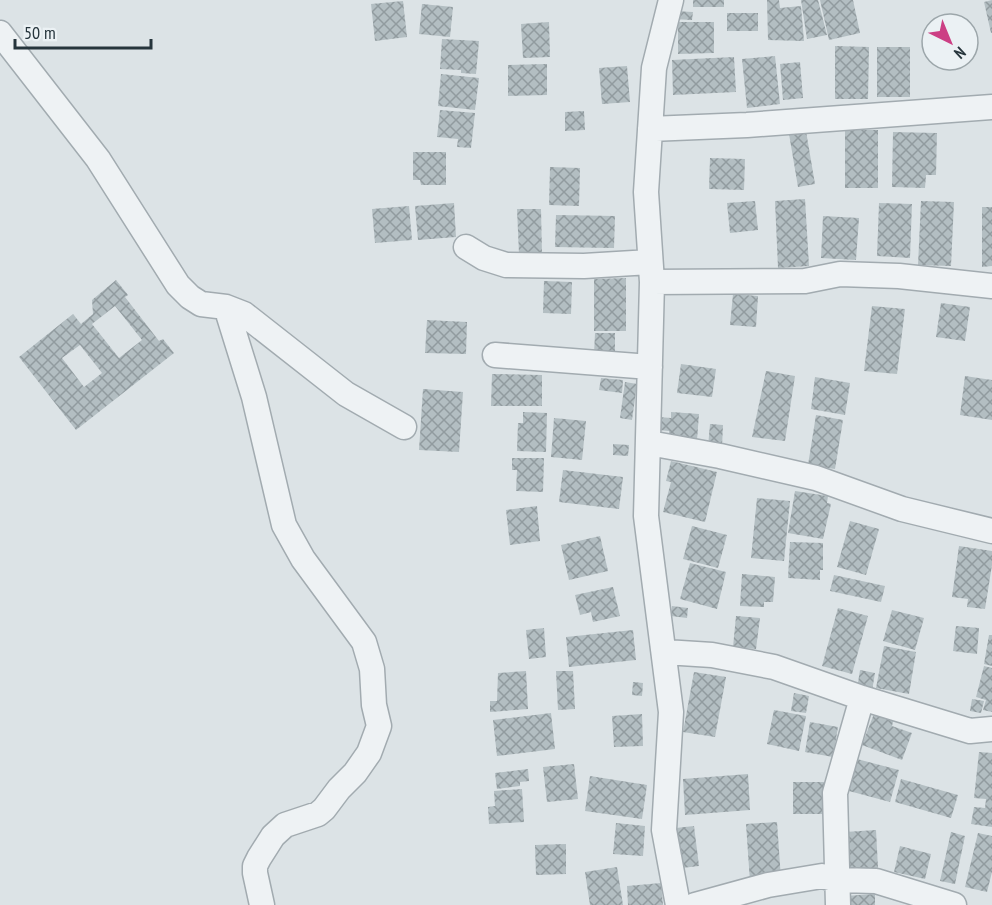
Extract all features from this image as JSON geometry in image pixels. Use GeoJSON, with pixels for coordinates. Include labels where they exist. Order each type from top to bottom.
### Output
{"type":"FeatureCollection","features":[{"type":"Feature","properties":{"kind":"street"},"geometry":{"type":"LineString","coordinates":[[671,0],[654,68],[646,192],[651,272],[646,516],[671,712],[664,831],[678,905]]}},
{"type":"Feature","properties":{"kind":"street"},"geometry":{"type":"LineString","coordinates":[[0,33],[98,159],[178,285],[190,297],[201,304],[226,307],[244,314],[346,394],[404,427]]}},
{"type":"Feature","properties":{"kind":"street"},"geometry":{"type":"LineString","coordinates":[[650,129],[747,125],[992,106]]}},
{"type":"Feature","properties":{"kind":"street"},"geometry":{"type":"LineString","coordinates":[[466,247],[484,258],[506,265],[584,266],[805,281],[840,274],[899,276],[992,286]]}},
{"type":"Feature","properties":{"kind":"street"},"geometry":{"type":"LineString","coordinates":[[226,307],[254,397],[284,525],[303,559],[364,642],[372,669],[374,705],[379,726],[369,753],[324,809],[318,814],[285,825],[273,836],[255,866],[262,905]]}},
{"type":"Feature","properties":{"kind":"street"},"geometry":{"type":"LineString","coordinates":[[495,356],[650,367]]}},
{"type":"Feature","properties":{"kind":"street"},"geometry":{"type":"LineString","coordinates":[[649,443],[720,456],[816,478],[902,509],[992,531]]}},
{"type":"Feature","properties":{"kind":"street"},"geometry":{"type":"LineString","coordinates":[[665,652],[712,655],[774,667],[862,698],[970,731],[992,729]]}},
{"type":"Feature","properties":{"kind":"street"},"geometry":{"type":"LineString","coordinates":[[838,905],[835,793],[862,698]]}},
{"type":"Feature","properties":{"kind":"street"},"geometry":{"type":"LineString","coordinates":[[695,905],[768,885],[822,876],[837,880],[876,881],[954,905]]}},
{"type":"Feature","properties":{"kind":"building"},"geometry":{"type":"Polygon","coordinates":[[[693,0],[724,0],[724,7],[693,7],[693,0]]]}},
{"type":"Feature","properties":{"kind":"building"},"geometry":{"type":"Polygon","coordinates":[[[767,0],[779,0],[780,8],[801,6],[804,41],[768,40],[767,0]]]}},
{"type":"Feature","properties":{"kind":"building"},"geometry":{"type":"Polygon","coordinates":[[[801,0],[818,0],[827,35],[807,39],[801,0]]]}},
{"type":"Feature","properties":{"kind":"building"},"geometry":{"type":"Polygon","coordinates":[[[820,0],[853,0],[860,33],[829,40],[820,0]]]}},
{"type":"Feature","properties":{"kind":"building"},"geometry":{"type":"Polygon","coordinates":[[[992,0],[992,33],[991,33],[984,2],[992,0]]]}},
{"type":"Feature","properties":{"kind":"building"},"geometry":{"type":"Polygon","coordinates":[[[403,1],[407,37],[375,41],[371,4],[403,1]]]}},
{"type":"Feature","properties":{"kind":"building"},"geometry":{"type":"Polygon","coordinates":[[[422,4],[453,7],[450,37],[419,34],[422,4]]]}},
{"type":"Feature","properties":{"kind":"building"},"geometry":{"type":"Polygon","coordinates":[[[673,11],[693,12],[692,20],[673,19],[673,11]]]}},
{"type":"Feature","properties":{"kind":"building"},"geometry":{"type":"Polygon","coordinates":[[[727,13],[758,13],[758,31],[727,31],[727,13]]]}},
{"type":"Feature","properties":{"kind":"building"},"geometry":{"type":"Polygon","coordinates":[[[549,22],[550,57],[523,58],[521,24],[549,22]]]}},
{"type":"Feature","properties":{"kind":"building"},"geometry":{"type":"Polygon","coordinates":[[[678,22],[714,22],[714,53],[678,54],[678,22]]]}},
{"type":"Feature","properties":{"kind":"building"},"geometry":{"type":"Polygon","coordinates":[[[442,39],[479,41],[476,74],[461,73],[461,70],[440,69],[442,39]]]}},
{"type":"Feature","properties":{"kind":"building"},"geometry":{"type":"Polygon","coordinates":[[[835,46],[869,47],[868,99],[835,99],[835,46]]]}},
{"type":"Feature","properties":{"kind":"building"},"geometry":{"type":"Polygon","coordinates":[[[877,47],[910,47],[910,97],[877,97],[877,47]]]}},
{"type":"Feature","properties":{"kind":"building"},"geometry":{"type":"Polygon","coordinates":[[[775,56],[780,104],[747,108],[742,59],[775,56]]]}},
{"type":"Feature","properties":{"kind":"building"},"geometry":{"type":"Polygon","coordinates":[[[734,57],[736,92],[673,95],[672,60],[734,57]]]}},
{"type":"Feature","properties":{"kind":"building"},"geometry":{"type":"Polygon","coordinates":[[[800,62],[803,98],[783,100],[780,64],[800,62]]]}},
{"type":"Feature","properties":{"kind":"building"},"geometry":{"type":"Polygon","coordinates":[[[547,64],[547,95],[508,96],[508,65],[547,64]]]}},
{"type":"Feature","properties":{"kind":"building"},"geometry":{"type":"Polygon","coordinates":[[[627,66],[630,102],[602,104],[599,68],[627,66]]]}},
{"type":"Feature","properties":{"kind":"building"},"geometry":{"type":"Polygon","coordinates":[[[441,74],[479,78],[475,110],[438,106],[441,74]]]}},
{"type":"Feature","properties":{"kind":"building"},"geometry":{"type":"Polygon","coordinates":[[[440,110],[475,113],[471,148],[457,147],[458,139],[437,137],[440,110]]]}},
{"type":"Feature","properties":{"kind":"building"},"geometry":{"type":"Polygon","coordinates":[[[584,111],[585,130],[565,131],[565,112],[584,111]]]}},
{"type":"Feature","properties":{"kind":"building"},"geometry":{"type":"Polygon","coordinates":[[[845,130],[878,130],[878,188],[845,188],[845,130]]]}},
{"type":"Feature","properties":{"kind":"building"},"geometry":{"type":"Polygon","coordinates":[[[806,131],[815,184],[798,187],[789,134],[806,131]]]}},
{"type":"Feature","properties":{"kind":"building"},"geometry":{"type":"Polygon","coordinates":[[[893,132],[937,133],[936,175],[926,175],[925,188],[892,187],[893,132]]]}},
{"type":"Feature","properties":{"kind":"building"},"geometry":{"type":"Polygon","coordinates":[[[413,152],[446,152],[446,185],[421,185],[420,180],[413,180],[413,152]]]}},
{"type":"Feature","properties":{"kind":"building"},"geometry":{"type":"Polygon","coordinates":[[[710,158],[745,159],[744,190],[709,189],[710,158]]]}},
{"type":"Feature","properties":{"kind":"building"},"geometry":{"type":"Polygon","coordinates":[[[550,167],[580,168],[579,206],[549,205],[550,167]]]}},
{"type":"Feature","properties":{"kind":"building"},"geometry":{"type":"Polygon","coordinates":[[[805,199],[809,266],[778,268],[775,201],[805,199]]]}},
{"type":"Feature","properties":{"kind":"building"},"geometry":{"type":"Polygon","coordinates":[[[755,201],[758,230],[730,233],[727,203],[755,201]]]}},
{"type":"Feature","properties":{"kind":"building"},"geometry":{"type":"Polygon","coordinates":[[[921,201],[954,202],[951,266],[918,265],[921,201]]]}},
{"type":"Feature","properties":{"kind":"building"},"geometry":{"type":"Polygon","coordinates":[[[454,203],[456,237],[418,240],[415,206],[454,203]]]}},
{"type":"Feature","properties":{"kind":"building"},"geometry":{"type":"Polygon","coordinates":[[[879,203],[912,204],[910,258],[877,256],[879,203]]]}},
{"type":"Feature","properties":{"kind":"building"},"geometry":{"type":"Polygon","coordinates":[[[409,206],[412,240],[375,243],[372,209],[409,206]]]}},
{"type":"Feature","properties":{"kind":"building"},"geometry":{"type":"Polygon","coordinates":[[[982,207],[992,207],[992,266],[982,267],[982,207]]]}},
{"type":"Feature","properties":{"kind":"building"},"geometry":{"type":"Polygon","coordinates":[[[517,209],[541,209],[542,254],[519,254],[517,209]]]}},
{"type":"Feature","properties":{"kind":"building"},"geometry":{"type":"Polygon","coordinates":[[[556,215],[615,216],[614,248],[555,247],[556,215]]]}},
{"type":"Feature","properties":{"kind":"building"},"geometry":{"type":"Polygon","coordinates":[[[823,216],[859,218],[856,260],[821,258],[823,216]]]}},
{"type":"Feature","properties":{"kind":"building"},"geometry":{"type":"Polygon","coordinates":[[[626,278],[626,331],[594,331],[594,279],[626,278]]]}},
{"type":"Feature","properties":{"kind":"building"},"geometry":{"type":"Polygon","coordinates":[[[116,280],[128,295],[125,297],[159,341],[163,339],[174,353],[76,430],[19,357],[73,314],[81,324],[93,314],[92,300],[116,280]],[[115,306],[92,324],[119,358],[142,340],[115,306]],[[80,345],[62,358],[84,387],[102,373],[80,345]]]}},
{"type":"Feature","properties":{"kind":"building"},"geometry":{"type":"Polygon","coordinates":[[[544,281],[572,282],[571,314],[543,313],[544,281]]]}},
{"type":"Feature","properties":{"kind":"building"},"geometry":{"type":"Polygon","coordinates":[[[733,294],[758,296],[756,327],[730,325],[733,294]]]}},
{"type":"Feature","properties":{"kind":"building"},"geometry":{"type":"Polygon","coordinates":[[[941,303],[970,307],[965,341],[936,337],[941,303]]]}},
{"type":"Feature","properties":{"kind":"building"},"geometry":{"type":"Polygon","coordinates":[[[872,306],[905,309],[897,374],[864,371],[872,306]]]}},
{"type":"Feature","properties":{"kind":"building"},"geometry":{"type":"Polygon","coordinates":[[[427,320],[467,322],[466,354],[425,353],[427,320]]]}},
{"type":"Feature","properties":{"kind":"building"},"geometry":{"type":"Polygon","coordinates":[[[595,333],[615,333],[615,354],[594,354],[595,333]]]}},
{"type":"Feature","properties":{"kind":"building"},"geometry":{"type":"Polygon","coordinates":[[[681,364],[716,369],[712,397],[677,393],[681,364]]]}},
{"type":"Feature","properties":{"kind":"building"},"geometry":{"type":"Polygon","coordinates":[[[766,371],[795,376],[785,441],[752,437],[766,371]]]}},
{"type":"Feature","properties":{"kind":"building"},"geometry":{"type":"Polygon","coordinates":[[[492,374],[542,375],[542,406],[491,406],[492,374]]]}},
{"type":"Feature","properties":{"kind":"building"},"geometry":{"type":"Polygon","coordinates":[[[965,376],[992,380],[992,420],[960,415],[965,376]]]}},
{"type":"Feature","properties":{"kind":"building"},"geometry":{"type":"Polygon","coordinates":[[[815,377],[850,383],[845,415],[811,409],[815,377]]]}},
{"type":"Feature","properties":{"kind":"building"},"geometry":{"type":"Polygon","coordinates":[[[601,378],[623,380],[622,393],[599,390],[601,378]]]}},
{"type":"Feature","properties":{"kind":"building"},"geometry":{"type":"Polygon","coordinates":[[[625,382],[637,384],[632,420],[620,418],[625,382]]]}},
{"type":"Feature","properties":{"kind":"building"},"geometry":{"type":"Polygon","coordinates":[[[423,389],[463,392],[459,452],[419,450],[423,389]]]}},
{"type":"Feature","properties":{"kind":"building"},"geometry":{"type":"Polygon","coordinates":[[[523,412],[547,413],[546,452],[517,451],[518,423],[523,423],[523,412]]]}},
{"type":"Feature","properties":{"kind":"building"},"geometry":{"type":"Polygon","coordinates":[[[671,412],[699,414],[697,440],[669,437],[669,431],[658,430],[659,417],[671,418],[671,412]]]}},
{"type":"Feature","properties":{"kind":"building"},"geometry":{"type":"Polygon","coordinates":[[[816,415],[843,420],[835,469],[808,465],[816,415]]]}},
{"type":"Feature","properties":{"kind":"building"},"geometry":{"type":"Polygon","coordinates":[[[554,418],[586,421],[582,460],[551,457],[554,418]]]}},
{"type":"Feature","properties":{"kind":"building"},"geometry":{"type":"Polygon","coordinates":[[[710,424],[723,425],[722,447],[708,447],[710,424]]]}},
{"type":"Feature","properties":{"kind":"building"},"geometry":{"type":"Polygon","coordinates":[[[613,444],[629,445],[628,456],[613,455],[613,444]]]}},
{"type":"Feature","properties":{"kind":"building"},"geometry":{"type":"Polygon","coordinates":[[[512,458],[544,458],[543,492],[516,491],[517,470],[512,470],[512,458]]]}},
{"type":"Feature","properties":{"kind":"building"},"geometry":{"type":"Polygon","coordinates":[[[671,461],[717,472],[705,522],[663,512],[671,482],[666,481],[671,461]]]}},
{"type":"Feature","properties":{"kind":"building"},"geometry":{"type":"Polygon","coordinates":[[[563,470],[623,477],[619,509],[559,502],[563,470]]]}},
{"type":"Feature","properties":{"kind":"building"},"geometry":{"type":"Polygon","coordinates":[[[795,491],[828,496],[827,503],[831,504],[823,539],[788,533],[795,491]]]}},
{"type":"Feature","properties":{"kind":"building"},"geometry":{"type":"Polygon","coordinates":[[[757,498],[790,501],[784,561],[751,558],[757,498]]]}},
{"type":"Feature","properties":{"kind":"building"},"geometry":{"type":"Polygon","coordinates":[[[537,506],[540,541],[510,545],[506,510],[537,506]]]}},
{"type":"Feature","properties":{"kind":"building"},"geometry":{"type":"Polygon","coordinates":[[[850,521],[879,529],[866,575],[837,567],[850,521]]]}},
{"type":"Feature","properties":{"kind":"building"},"geometry":{"type":"Polygon","coordinates":[[[692,526],[727,535],[718,568],[683,559],[692,526]]]}},
{"type":"Feature","properties":{"kind":"building"},"geometry":{"type":"Polygon","coordinates":[[[600,536],[608,571],[569,580],[561,545],[600,536]]]}},
{"type":"Feature","properties":{"kind":"building"},"geometry":{"type":"Polygon","coordinates":[[[790,542],[823,543],[823,570],[820,570],[820,580],[788,578],[790,542]]]}},
{"type":"Feature","properties":{"kind":"building"},"geometry":{"type":"Polygon","coordinates":[[[959,546],[992,551],[985,609],[967,607],[968,599],[952,597],[959,546]]]}},
{"type":"Feature","properties":{"kind":"building"},"geometry":{"type":"Polygon","coordinates":[[[690,563],[726,572],[717,609],[680,599],[690,563]]]}},
{"type":"Feature","properties":{"kind":"building"},"geometry":{"type":"Polygon","coordinates":[[[742,574],[775,577],[773,602],[764,602],[764,607],[740,606],[742,574]]]}},
{"type":"Feature","properties":{"kind":"building"},"geometry":{"type":"Polygon","coordinates":[[[834,575],[885,586],[881,602],[830,591],[834,575]]]}},
{"type":"Feature","properties":{"kind":"building"},"geometry":{"type":"Polygon","coordinates":[[[613,587],[620,616],[593,622],[591,612],[580,615],[575,595],[613,587]]]}},
{"type":"Feature","properties":{"kind":"building"},"geometry":{"type":"Polygon","coordinates":[[[672,606],[688,608],[687,618],[671,616],[672,606]]]}},
{"type":"Feature","properties":{"kind":"building"},"geometry":{"type":"Polygon","coordinates":[[[838,608],[868,616],[852,674],[822,666],[838,608]]]}},
{"type":"Feature","properties":{"kind":"building"},"geometry":{"type":"Polygon","coordinates":[[[892,610],[924,618],[915,650],[883,641],[892,610]]]}},
{"type":"Feature","properties":{"kind":"building"},"geometry":{"type":"Polygon","coordinates":[[[736,616],[760,618],[756,649],[733,647],[736,616]]]}},
{"type":"Feature","properties":{"kind":"building"},"geometry":{"type":"Polygon","coordinates":[[[956,626],[979,628],[977,654],[953,651],[956,626]]]}},
{"type":"Feature","properties":{"kind":"building"},"geometry":{"type":"Polygon","coordinates":[[[544,628],[546,657],[529,659],[526,630],[544,628]]]}},
{"type":"Feature","properties":{"kind":"building"},"geometry":{"type":"Polygon","coordinates":[[[633,630],[636,660],[569,667],[566,637],[633,630]]]}},
{"type":"Feature","properties":{"kind":"building"},"geometry":{"type":"Polygon","coordinates":[[[989,635],[992,635],[992,666],[984,664],[989,635]]]}},
{"type":"Feature","properties":{"kind":"building"},"geometry":{"type":"Polygon","coordinates":[[[884,646],[916,652],[909,694],[876,688],[884,646]]]}},
{"type":"Feature","properties":{"kind":"building"},"geometry":{"type":"Polygon","coordinates":[[[984,666],[992,668],[992,712],[983,710],[986,700],[976,697],[984,666]]]}},
{"type":"Feature","properties":{"kind":"building"},"geometry":{"type":"Polygon","coordinates":[[[860,670],[875,673],[872,691],[857,689],[860,670]]]}},
{"type":"Feature","properties":{"kind":"building"},"geometry":{"type":"Polygon","coordinates":[[[526,671],[528,709],[490,712],[490,701],[497,701],[498,673],[526,671]]]}},
{"type":"Feature","properties":{"kind":"building"},"geometry":{"type":"Polygon","coordinates":[[[556,671],[573,671],[575,709],[558,710],[556,671]]]}},
{"type":"Feature","properties":{"kind":"building"},"geometry":{"type":"Polygon","coordinates":[[[694,672],[726,677],[715,737],[683,732],[694,672]]]}},
{"type":"Feature","properties":{"kind":"building"},"geometry":{"type":"Polygon","coordinates":[[[633,682],[643,683],[642,696],[632,695],[633,682]]]}},
{"type":"Feature","properties":{"kind":"building"},"geometry":{"type":"Polygon","coordinates":[[[794,693],[809,696],[806,713],[791,711],[794,693]]]}},
{"type":"Feature","properties":{"kind":"building"},"geometry":{"type":"Polygon","coordinates":[[[972,699],[984,701],[981,713],[970,711],[972,699]]]}},
{"type":"Feature","properties":{"kind":"building"},"geometry":{"type":"Polygon","coordinates":[[[774,710],[806,716],[799,751],[767,744],[774,710]]]}},
{"type":"Feature","properties":{"kind":"building"},"geometry":{"type":"Polygon","coordinates":[[[875,711],[894,718],[892,726],[912,733],[902,760],[862,745],[875,711]]]}},
{"type":"Feature","properties":{"kind":"building"},"geometry":{"type":"Polygon","coordinates":[[[551,713],[555,749],[497,756],[493,720],[551,713]]]}},
{"type":"Feature","properties":{"kind":"building"},"geometry":{"type":"Polygon","coordinates":[[[642,714],[643,746],[614,747],[612,716],[642,714]]]}},
{"type":"Feature","properties":{"kind":"building"},"geometry":{"type":"Polygon","coordinates":[[[810,722],[838,727],[833,757],[805,752],[810,722]]]}},
{"type":"Feature","properties":{"kind":"building"},"geometry":{"type":"Polygon","coordinates":[[[979,752],[992,753],[992,827],[971,824],[974,807],[985,808],[986,799],[974,798],[979,752]]]}},
{"type":"Feature","properties":{"kind":"building"},"geometry":{"type":"Polygon","coordinates":[[[857,759],[899,770],[890,802],[849,791],[857,759]]]}},
{"type":"Feature","properties":{"kind":"building"},"geometry":{"type":"Polygon","coordinates":[[[574,764],[578,799],[547,802],[543,767],[574,764]]]}},
{"type":"Feature","properties":{"kind":"building"},"geometry":{"type":"Polygon","coordinates":[[[528,769],[529,781],[520,782],[520,786],[497,789],[495,773],[528,769]]]}},
{"type":"Feature","properties":{"kind":"building"},"geometry":{"type":"Polygon","coordinates":[[[748,774],[750,810],[685,815],[683,779],[748,774]]]}},
{"type":"Feature","properties":{"kind":"building"},"geometry":{"type":"Polygon","coordinates":[[[590,776],[647,785],[642,819],[585,811],[590,776]]]}},
{"type":"Feature","properties":{"kind":"building"},"geometry":{"type":"Polygon","coordinates":[[[901,779],[958,795],[951,818],[895,802],[901,779]]]}},
{"type":"Feature","properties":{"kind":"building"},"geometry":{"type":"Polygon","coordinates":[[[793,782],[830,782],[830,814],[793,814],[793,782]]]}},
{"type":"Feature","properties":{"kind":"building"},"geometry":{"type":"Polygon","coordinates":[[[522,789],[524,822],[489,824],[488,807],[495,806],[494,791],[522,789]]]}},
{"type":"Feature","properties":{"kind":"building"},"geometry":{"type":"Polygon","coordinates":[[[777,822],[781,879],[750,882],[746,824],[777,822]]]}},
{"type":"Feature","properties":{"kind":"building"},"geometry":{"type":"Polygon","coordinates":[[[616,823],[645,826],[643,856],[613,854],[616,823]]]}},
{"type":"Feature","properties":{"kind":"building"},"geometry":{"type":"Polygon","coordinates":[[[694,826],[699,866],[682,868],[676,828],[694,826]]]}},
{"type":"Feature","properties":{"kind":"building"},"geometry":{"type":"Polygon","coordinates":[[[876,830],[878,868],[847,870],[845,832],[876,830]]]}},
{"type":"Feature","properties":{"kind":"building"},"geometry":{"type":"Polygon","coordinates":[[[951,832],[965,836],[955,884],[940,881],[951,832]]]}},
{"type":"Feature","properties":{"kind":"building"},"geometry":{"type":"Polygon","coordinates":[[[978,833],[992,836],[992,872],[987,892],[965,887],[978,833]]]}},
{"type":"Feature","properties":{"kind":"building"},"geometry":{"type":"Polygon","coordinates":[[[566,844],[566,874],[536,875],[535,845],[566,844]]]}},
{"type":"Feature","properties":{"kind":"building"},"geometry":{"type":"Polygon","coordinates":[[[900,846],[931,854],[925,879],[894,872],[900,846]]]}},
{"type":"Feature","properties":{"kind":"building"},"geometry":{"type":"Polygon","coordinates":[[[617,867],[623,905],[590,905],[585,872],[617,867]]]}},
{"type":"Feature","properties":{"kind":"building"},"geometry":{"type":"Polygon","coordinates":[[[661,883],[663,905],[628,905],[627,886],[661,883]]]}},
{"type":"Feature","properties":{"kind":"building"},"geometry":{"type":"Polygon","coordinates":[[[875,894],[875,905],[846,905],[845,896],[875,894]]]}}]}
